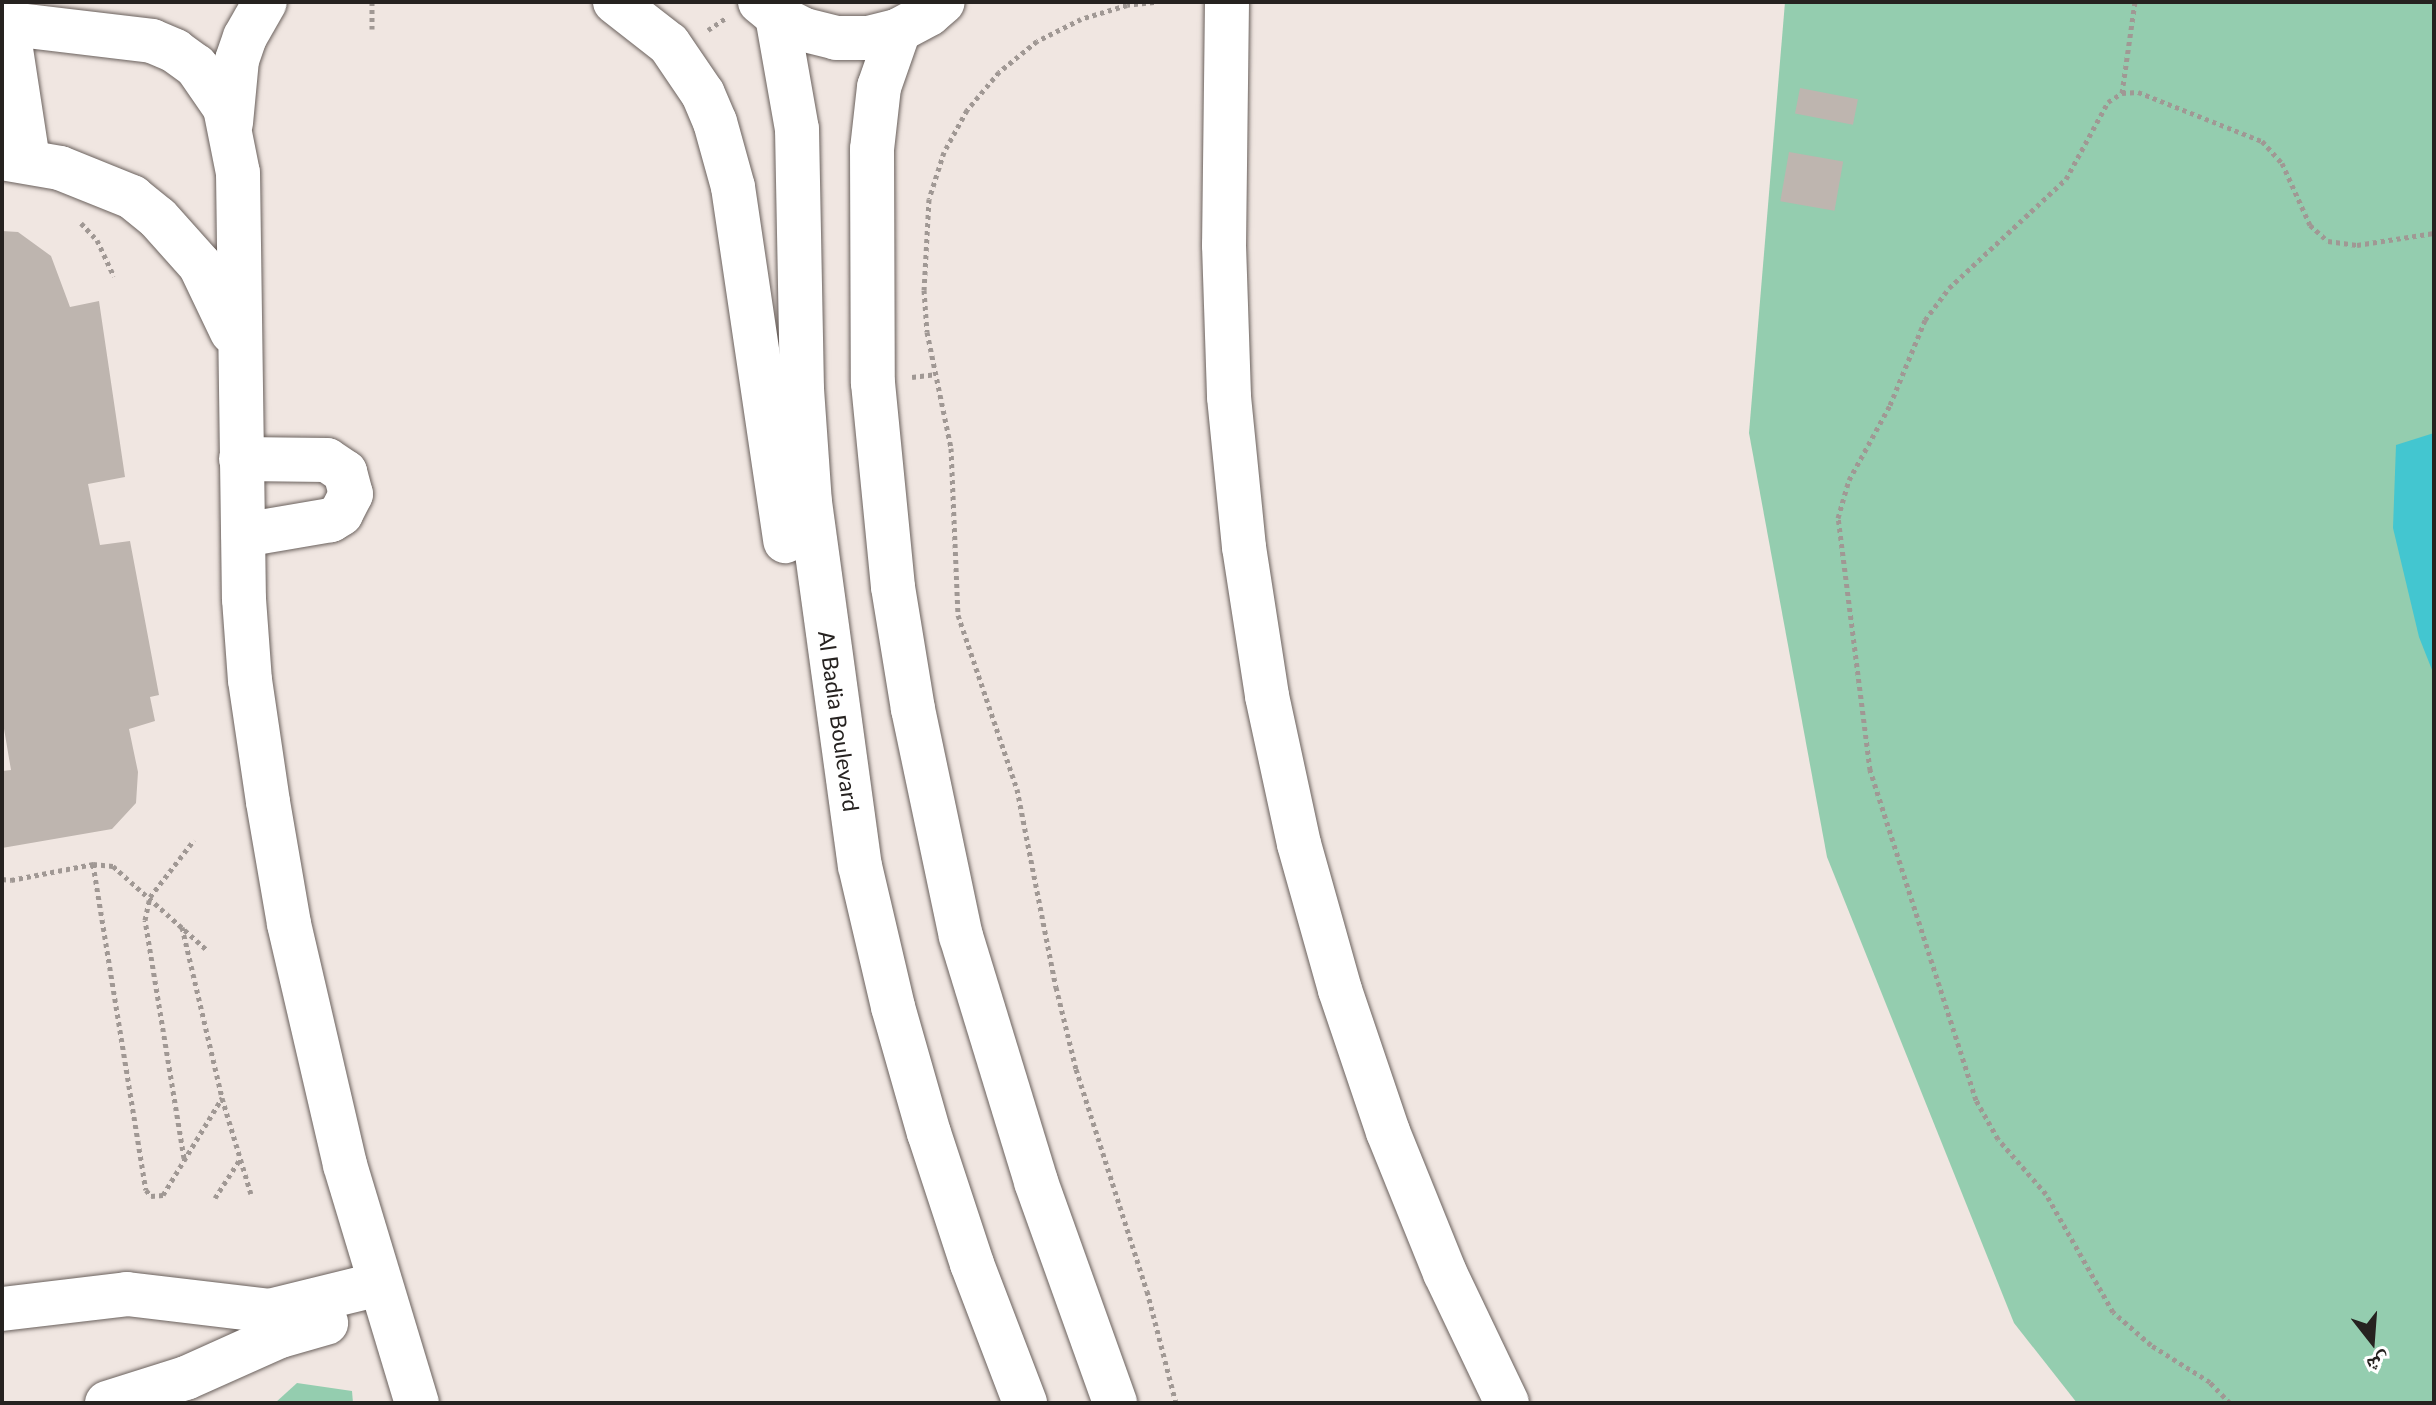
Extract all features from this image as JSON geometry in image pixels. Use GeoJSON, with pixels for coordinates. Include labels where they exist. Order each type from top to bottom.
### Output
{"type":"FeatureCollection","features":[{"type":"Feature","properties":{"kind":"street"},"geometry":{"type":"LineString","coordinates":[[265,2],[245,37],[237,60],[230,108],[238,173],[238,349],[250,680],[289,924],[341,1150],[382,1295],[417,1403]]}},
{"type":"Feature","properties":{"kind":"street"},"geometry":{"type":"LineString","coordinates":[[615,2],[647,24],[687,68],[703,94],[724,151],[772,434],[804,682],[821,752],[860,866]]}},
{"type":"Feature","properties":{"kind":"street"},"geometry":{"type":"LineString","coordinates":[[768,9],[805,30],[836,38],[868,38],[899,30],[929,14],[943,2]]}},
{"type":"Feature","properties":{"kind":"street"},"geometry":{"type":"LineString","coordinates":[[1227,2],[1224,245],[1229,397],[1244,547],[1267,696],[1299,844],[1340,990],[1411,1189],[1445,1273],[1507,1403]]}},
{"type":"Feature","properties":{"kind":"street","name":"Al Badia Boulevard"},"geometry":{"type":"LineString","coordinates":[[768,9],[797,129],[802,389],[810,502],[860,866],[893,1007],[929,1133],[972,1264],[1025,1403]]}},
{"type":"Feature","properties":{"kind":"street"},"geometry":{"type":"LineString","coordinates":[[15,24],[152,41],[175,51],[196,66],[213,86],[225,108],[232,133]]}},
{"type":"Feature","properties":{"kind":"street"},"geometry":{"type":"LineString","coordinates":[[15,24],[15,159],[104,184],[132,197],[158,218],[200,265],[222,306],[238,349]]}},
{"type":"Feature","properties":{"kind":"street"},"geometry":{"type":"LineString","coordinates":[[15,24],[152,69],[193,99],[217,145],[237,251]]}},
{"type":"Feature","properties":{"kind":"street"},"geometry":{"type":"LineString","coordinates":[[899,30],[879,87],[872,149],[873,383],[893,587],[913,709],[961,936],[1036,1182],[1115,1403]]}},
{"type":"Feature","properties":{"kind":"street"},"geometry":{"type":"LineString","coordinates":[[241,459],[327,460],[345,472],[351,494],[341,514],[331,520],[243,535]]}},
{"type":"Feature","properties":{"kind":"street"},"geometry":{"type":"LineString","coordinates":[[2,1309],[127,1294],[269,1311],[382,1295]]}},
{"type":"Feature","properties":{"kind":"street"},"geometry":{"type":"LineString","coordinates":[[107,1403],[186,1378],[382,1295]]}},
{"type":"Feature","properties":{"kind":"path"},"geometry":{"type":"LineString","coordinates":[[372,2],[372,29]]}},
{"type":"Feature","properties":{"kind":"path"},"geometry":{"type":"LineString","coordinates":[[1154,2],[1127,5],[1081,19],[1037,41],[999,72],[967,110],[944,152],[929,199],[924,290],[930,346],[951,448],[958,615],[1017,789],[1056,987],[1076,1069],[1147,1291],[1176,1403]]}},
{"type":"Feature","properties":{"kind":"path"},"geometry":{"type":"LineString","coordinates":[[2122,93],[2135,2]]}},
{"type":"Feature","properties":{"kind":"path"},"geometry":{"type":"LineString","coordinates":[[2230,1403],[2210,1382],[2151,1345],[2113,1312],[2046,1194],[1998,1139],[1976,1100],[1870,770],[1838,518],[1849,480],[1890,405],[1925,320],[1949,288],[2066,179],[2108,102],[2122,93],[2138,92],[2262,141],[2282,163],[2310,225],[2328,241],[2357,245],[2434,233]]}},
{"type":"Feature","properties":{"kind":"path"},"geometry":{"type":"LineString","coordinates":[[185,1159],[145,933],[150,897],[194,840]]}},
{"type":"Feature","properties":{"kind":"path"},"geometry":{"type":"LineString","coordinates":[[93,864],[148,1193],[155,1198],[163,1195],[222,1098]]}},
{"type":"Feature","properties":{"kind":"path"},"geometry":{"type":"LineString","coordinates":[[2,879],[11,880],[93,864],[122,871],[208,951]]}},
{"type":"Feature","properties":{"kind":"path"},"geometry":{"type":"LineString","coordinates":[[182,927],[222,1098],[251,1194]]}},
{"type":"Feature","properties":{"kind":"path"},"geometry":{"type":"LineString","coordinates":[[215,1198],[240,1159]]}},
{"type":"Feature","properties":{"kind":"green space"},"geometry":{"type":"Polygon","coordinates":[[[1785,2],[2434,2],[2434,1403],[2077,1403],[2014,1323],[1827,857],[1749,433],[1785,2]]]}},
{"type":"Feature","properties":{"kind":"green space"},"geometry":{"type":"Polygon","coordinates":[[[297,1383],[352,1391],[353,1403],[275,1403],[297,1383]]]}},
{"type":"Feature","properties":{"kind":"water"},"geometry":{"type":"Polygon","coordinates":[[[2434,433],[2434,675],[2419,637],[2393,528],[2396,445],[2434,433]]]}},
{"type":"Feature","properties":{"kind":"building"},"geometry":{"type":"Polygon","coordinates":[[[1800,88],[1858,99],[1853,125],[1795,114],[1800,88]]]}},
{"type":"Feature","properties":{"kind":"building"},"geometry":{"type":"Polygon","coordinates":[[[1789,152],[1843,162],[1834,211],[1780,201],[1789,152]]]}},
{"type":"Feature","properties":{"kind":"building"},"geometry":{"type":"Polygon","coordinates":[[[2,231],[18,232],[51,256],[70,307],[99,301],[125,477],[88,484],[100,545],[130,541],[159,695],[150,697],[155,721],[129,729],[138,772],[136,803],[112,829],[2,848],[2,771],[11,770],[2,717],[2,231]]]}}]}
